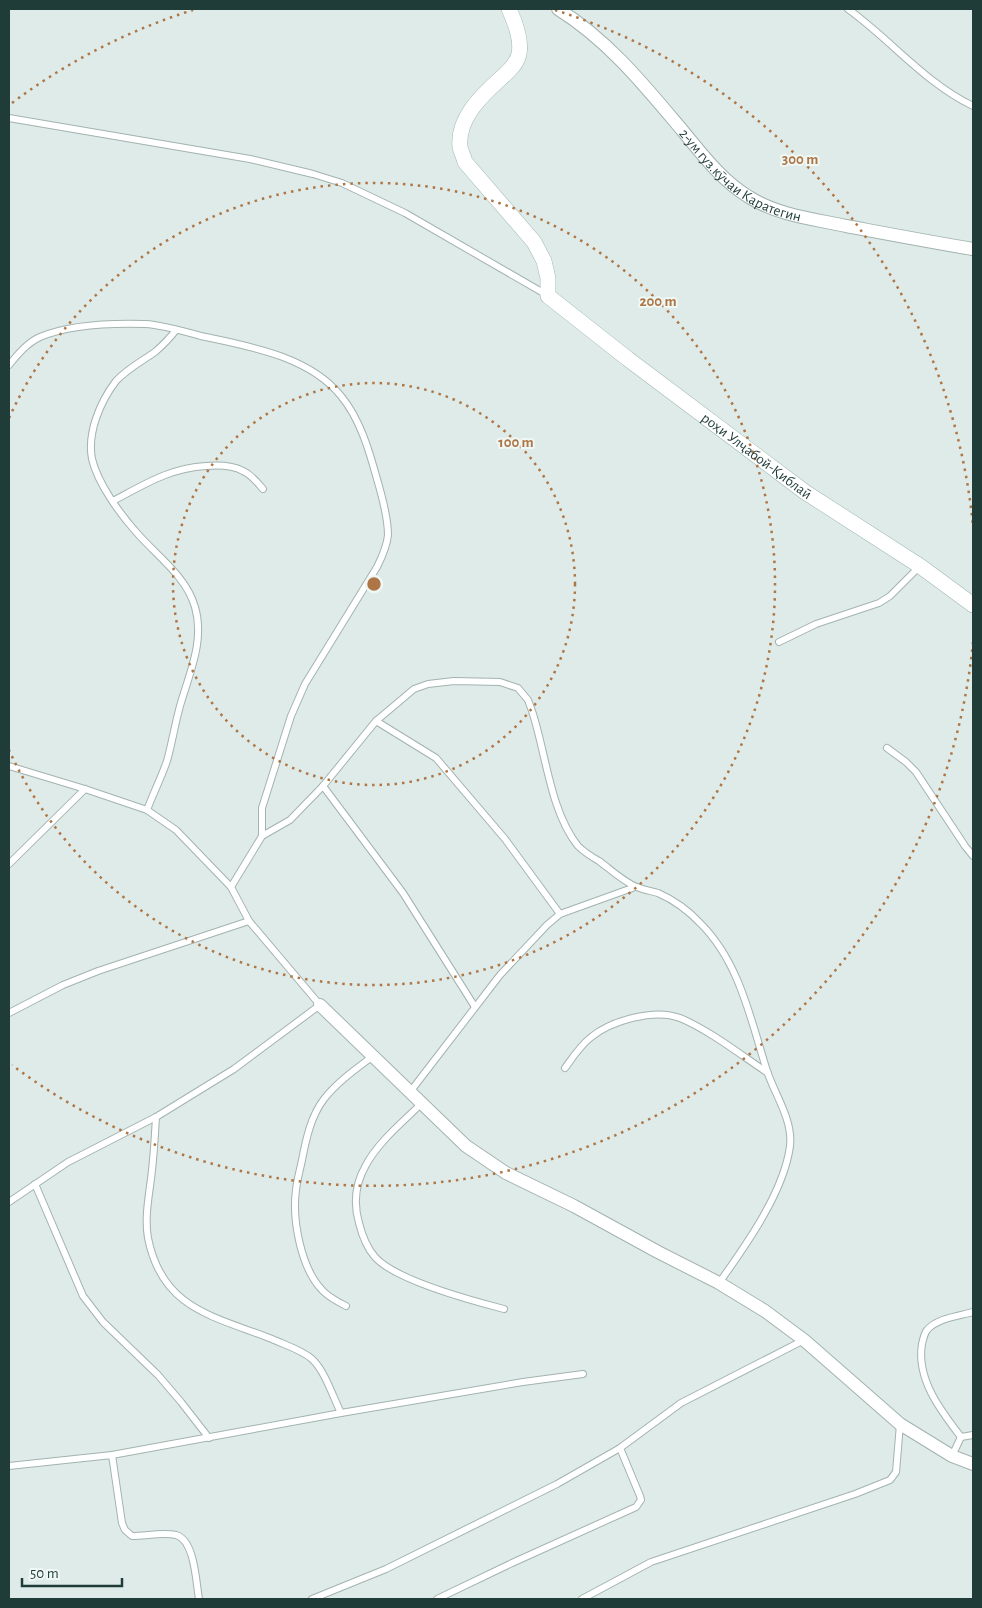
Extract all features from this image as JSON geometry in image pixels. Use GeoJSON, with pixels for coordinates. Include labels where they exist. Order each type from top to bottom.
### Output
{"type":"FeatureCollection","features":[{"type":"Feature","properties":{"kind":"street"},"geometry":{"type":"LineString","coordinates":[[509,9],[519,36],[519,54],[511,69],[483,94],[466,117],[460,147],[465,162],[534,242],[544,261],[548,278],[548,296]]}},
{"type":"Feature","properties":{"kind":"street","name":"2-ум гуз.кӯчаи Каратегин"},"geometry":{"type":"LineString","coordinates":[[559,9],[600,41],[627,66],[724,178],[748,197],[770,209],[973,249]]}},
{"type":"Feature","properties":{"kind":"street","name":"роҳи Улҷабой-Қиблаӣ"},"geometry":{"type":"LineString","coordinates":[[548,296],[636,365],[805,492],[920,566],[973,605]]}},
{"type":"Feature","properties":{"kind":"street"},"geometry":{"type":"LineString","coordinates":[[320,1005],[466,1146],[506,1172],[719,1283],[765,1311],[804,1340],[900,1424],[952,1456],[973,1464]]}},
{"type":"Feature","properties":{"kind":"lane"},"geometry":{"type":"LineString","coordinates":[[848,9],[865,21],[934,82],[954,97],[973,106]]}},
{"type":"Feature","properties":{"kind":"lane"},"geometry":{"type":"LineString","coordinates":[[9,118],[250,159],[342,183],[405,213],[548,296]]}},
{"type":"Feature","properties":{"kind":"lane"},"geometry":{"type":"LineString","coordinates":[[9,365],[22,349],[39,338],[64,330],[103,325],[147,324],[272,353],[306,367],[341,396],[360,426],[369,450],[385,514],[388,535],[377,567],[305,684],[291,716],[262,808],[262,836]]}},
{"type":"Feature","properties":{"kind":"lane"},"geometry":{"type":"LineString","coordinates":[[147,810],[167,761],[195,657],[198,621],[192,597],[182,580],[136,533],[99,478],[92,458],[92,442],[95,421],[117,380],[128,370],[163,346],[176,330]]}},
{"type":"Feature","properties":{"kind":"lane"},"geometry":{"type":"LineString","coordinates":[[113,501],[164,474],[181,469],[218,465],[234,467],[244,471],[254,478],[263,490]]}},
{"type":"Feature","properties":{"kind":"lane"},"geometry":{"type":"LineString","coordinates":[[779,642],[816,624],[879,603],[890,596],[920,566]]}},
{"type":"Feature","properties":{"kind":"lane"},"geometry":{"type":"LineString","coordinates":[[231,887],[262,836],[290,820],[323,786],[376,721],[414,689],[428,684],[454,681],[500,682],[518,688],[528,700],[532,710],[555,798],[562,820],[571,836],[580,848],[635,887],[657,893],[674,901],[702,924],[733,971],[748,1006],[768,1073],[783,1108],[788,1125],[790,1146],[787,1163],[775,1195],[719,1283]]}},
{"type":"Feature","properties":{"kind":"lane"},"geometry":{"type":"LineString","coordinates":[[376,721],[436,758],[506,839],[560,914]]}},
{"type":"Feature","properties":{"kind":"lane"},"geometry":{"type":"LineString","coordinates":[[887,748],[916,772],[973,856]]}},
{"type":"Feature","properties":{"kind":"lane"},"geometry":{"type":"LineString","coordinates":[[9,766],[147,810],[176,830],[231,887],[249,921],[320,1005],[234,1069],[156,1116],[68,1162],[9,1202]]}},
{"type":"Feature","properties":{"kind":"lane"},"geometry":{"type":"LineString","coordinates":[[323,786],[403,893],[475,1007]]}},
{"type":"Feature","properties":{"kind":"lane"},"geometry":{"type":"LineString","coordinates":[[9,864],[85,789]]}},
{"type":"Feature","properties":{"kind":"lane"},"geometry":{"type":"LineString","coordinates":[[410,1092],[500,975],[532,940],[560,914],[635,887]]}},
{"type":"Feature","properties":{"kind":"lane"},"geometry":{"type":"LineString","coordinates":[[9,1013],[63,985],[98,971],[249,921]]}},
{"type":"Feature","properties":{"kind":"lane"},"geometry":{"type":"LineString","coordinates":[[565,1068],[581,1045],[603,1029],[620,1021],[636,1017],[661,1015],[678,1017],[694,1025],[768,1073]]}},
{"type":"Feature","properties":{"kind":"lane"},"geometry":{"type":"LineString","coordinates":[[346,1306],[322,1291],[308,1268],[300,1247],[297,1232],[296,1190],[305,1142],[312,1121],[323,1100],[336,1086],[373,1056]]}},
{"type":"Feature","properties":{"kind":"lane"},"geometry":{"type":"LineString","coordinates":[[422,1103],[376,1150],[365,1166],[355,1191],[355,1211],[367,1247],[376,1259],[393,1270],[428,1286],[504,1309]]}},
{"type":"Feature","properties":{"kind":"lane"},"geometry":{"type":"LineString","coordinates":[[156,1116],[148,1193],[148,1236],[161,1275],[171,1290],[209,1316],[282,1343],[311,1358],[321,1370],[341,1413]]}},
{"type":"Feature","properties":{"kind":"lane"},"geometry":{"type":"LineString","coordinates":[[35,1184],[73,1275],[88,1304],[126,1346],[158,1375],[182,1402],[209,1438]]}},
{"type":"Feature","properties":{"kind":"lane"},"geometry":{"type":"LineString","coordinates":[[961,1437],[948,1420],[927,1384],[921,1368],[921,1355],[924,1336],[927,1330],[934,1324],[947,1318],[973,1312]]}},
{"type":"Feature","properties":{"kind":"lane"},"geometry":{"type":"LineString","coordinates":[[312,1599],[386,1569],[557,1484],[620,1448],[681,1403],[804,1340]]}},
{"type":"Feature","properties":{"kind":"lane"},"geometry":{"type":"LineString","coordinates":[[9,1466],[112,1455],[341,1413],[523,1382],[583,1374]]}},
{"type":"Feature","properties":{"kind":"lane"},"geometry":{"type":"LineString","coordinates":[[582,1599],[651,1562],[855,1494],[890,1480],[896,1472],[900,1424]]}},
{"type":"Feature","properties":{"kind":"lane"},"geometry":{"type":"LineString","coordinates":[[961,1437],[973,1435]]}},
{"type":"Feature","properties":{"kind":"lane"},"geometry":{"type":"LineString","coordinates":[[952,1456],[961,1437]]}},
{"type":"Feature","properties":{"kind":"lane"},"geometry":{"type":"LineString","coordinates":[[437,1599],[636,1507],[641,1500],[640,1496],[620,1448]]}},
{"type":"Feature","properties":{"kind":"lane"},"geometry":{"type":"LineString","coordinates":[[112,1455],[122,1523],[125,1530],[132,1536],[174,1534],[184,1539],[190,1548],[199,1599]]}}]}
